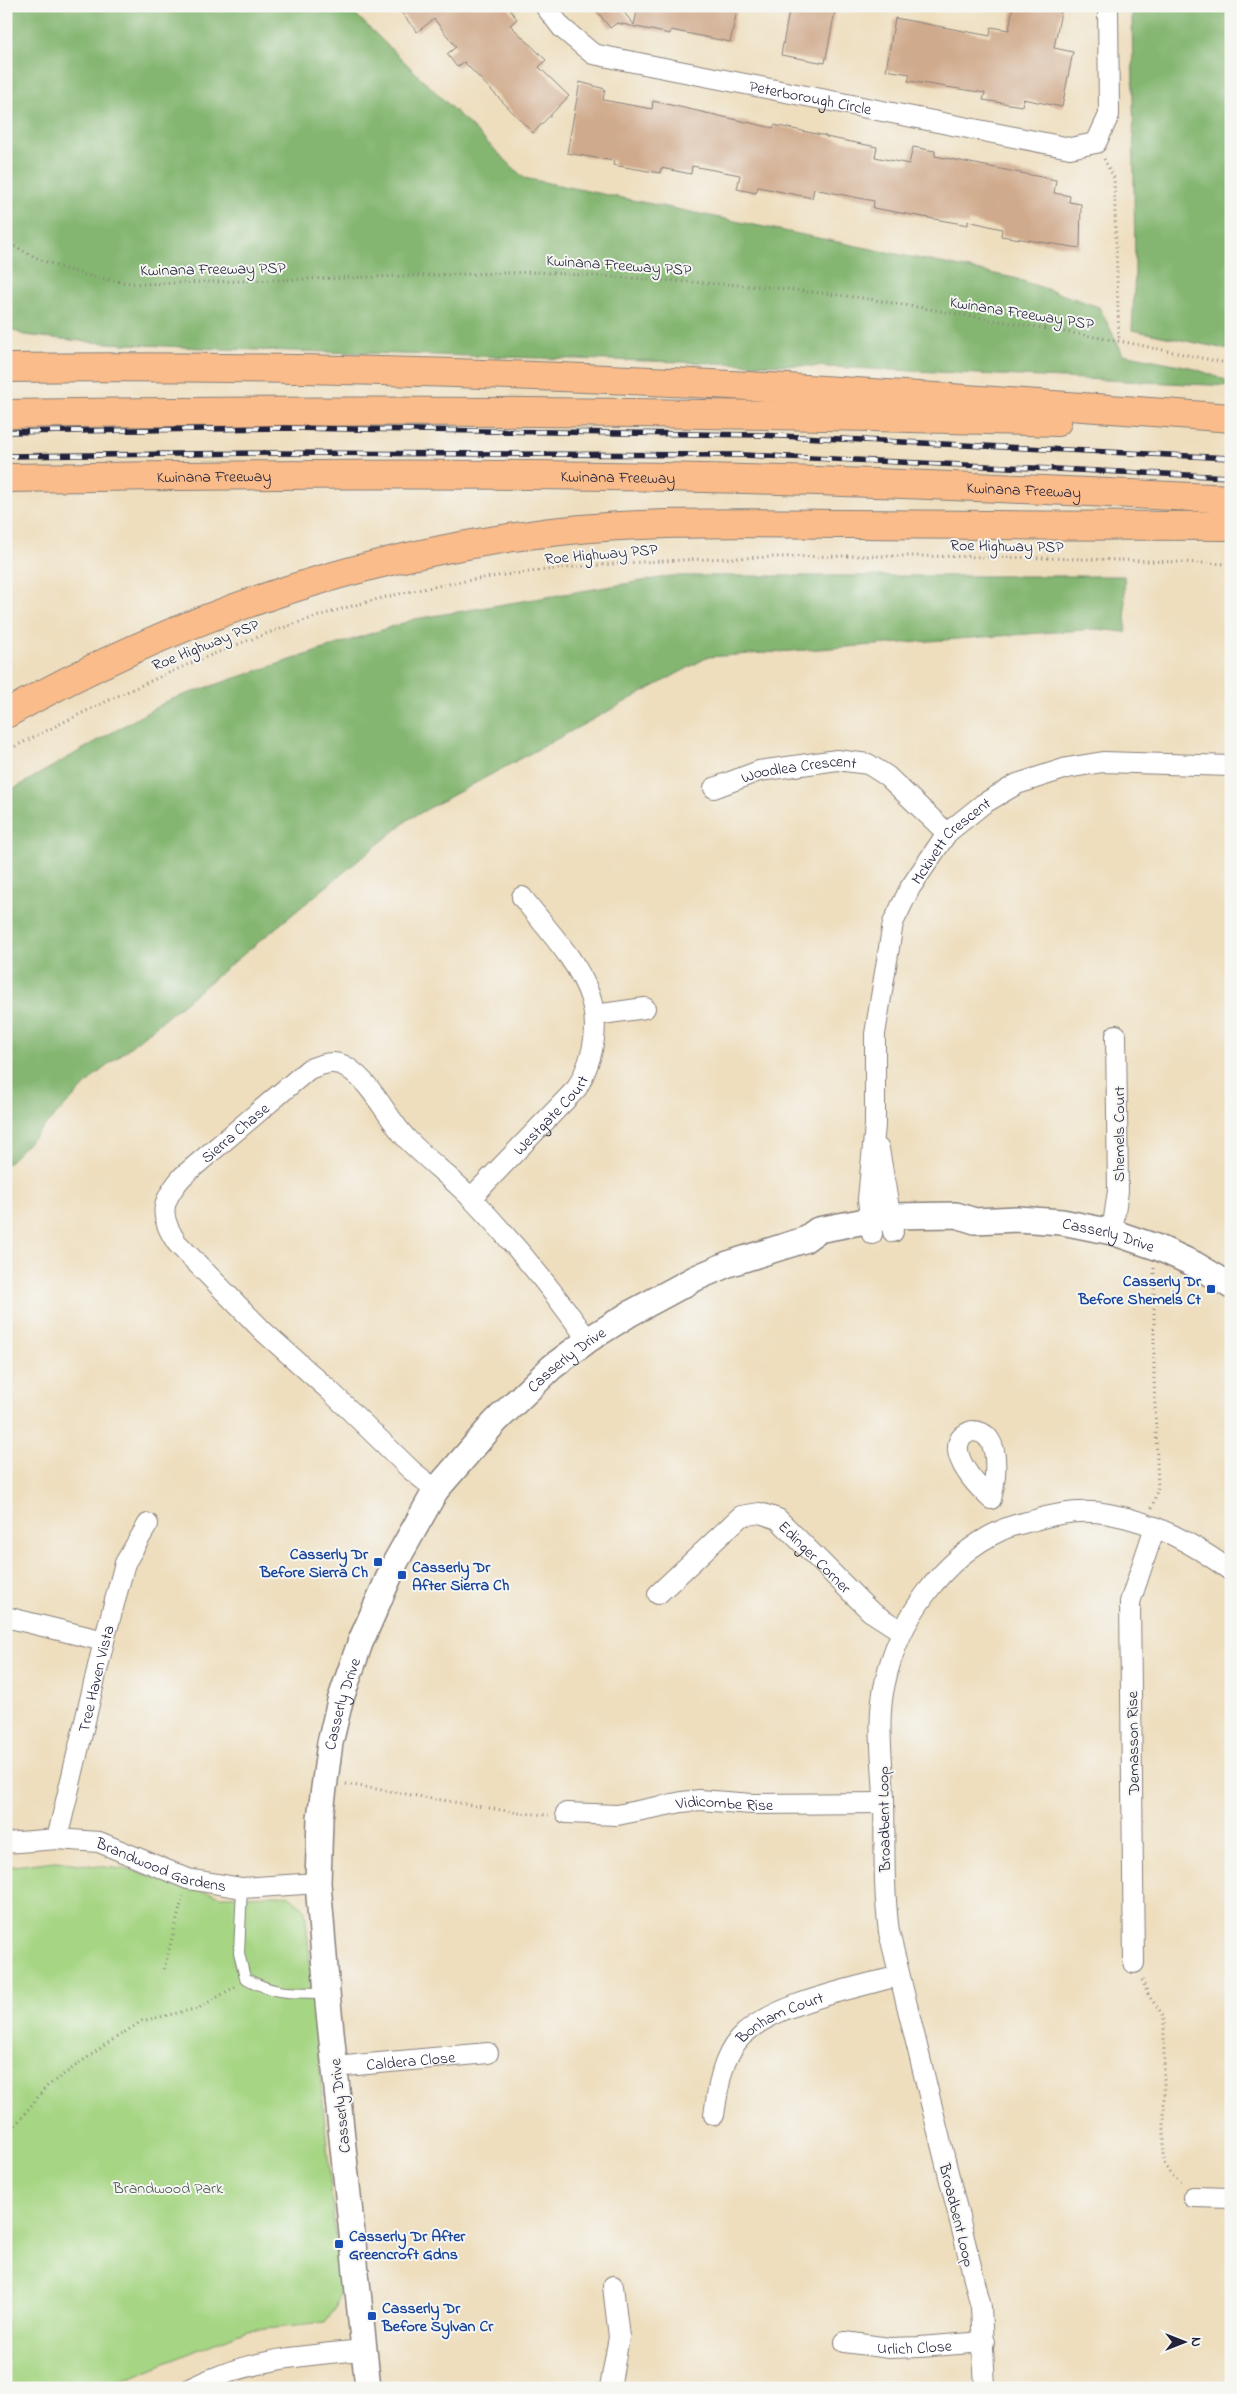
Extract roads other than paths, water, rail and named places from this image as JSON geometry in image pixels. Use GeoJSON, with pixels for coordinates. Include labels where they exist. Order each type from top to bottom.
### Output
{"type":"FeatureCollection","features":[{"type":"Feature","properties":{"kind":"highway"},"geometry":{"type":"LineString","coordinates":[[6,368],[192,368],[504,374],[987,399],[1231,418]]}},
{"type":"Feature","properties":{"kind":"highway"},"geometry":{"type":"LineString","coordinates":[[6,414],[269,410],[716,414],[1231,428]]}},
{"type":"Feature","properties":{"kind":"highway","name":"Kwinana Freeway"},"geometry":{"type":"LineString","coordinates":[[6,478],[300,475],[700,478],[1092,492],[1231,499]]}},
{"type":"Feature","properties":{"kind":"highway"},"geometry":{"type":"LineString","coordinates":[[6,714],[104,662],[207,617],[322,578],[421,553],[476,543],[588,528],[699,523],[1231,526]]}},
{"type":"Feature","properties":{"kind":"street","name":"Peterborough Circle"},"geometry":{"type":"LineString","coordinates":[[545,6],[562,28],[593,54],[1070,148],[1096,143],[1109,114],[1108,6]]}},
{"type":"Feature","properties":{"kind":"street","name":"Woodlea Crescent"},"geometry":{"type":"LineString","coordinates":[[714,788],[759,771],[837,760],[868,764],[887,776],[947,833]]}},
{"type":"Feature","properties":{"kind":"street","name":"Mckivett Crescent"},"geometry":{"type":"LineString","coordinates":[[882,1226],[868,1200],[874,1125],[875,1034],[893,923],[910,888],[947,833],[983,804],[1018,784],[1067,768],[1102,762],[1231,766]]}},
{"type":"Feature","properties":{"kind":"street","name":"Westgate Court"},"geometry":{"type":"LineString","coordinates":[[471,1198],[577,1088],[588,1068],[595,1042],[595,1015],[586,983],[560,945],[522,898]]}},
{"type":"Feature","properties":{"kind":"street"},"geometry":{"type":"LineString","coordinates":[[595,1015],[645,1008]]}},
{"type":"Feature","properties":{"kind":"street","name":"Shemels Court"},"geometry":{"type":"LineString","coordinates":[[1112,1232],[1118,1191],[1116,1035]]}},
{"type":"Feature","properties":{"kind":"street","name":"Sierra Chase"},"geometry":{"type":"LineString","coordinates":[[436,1490],[412,1470],[329,1390],[216,1286],[172,1236],[164,1218],[164,1206],[169,1192],[183,1176],[309,1070],[323,1063],[336,1062],[347,1067],[360,1078],[405,1137],[471,1198],[555,1291],[588,1340]]}},
{"type":"Feature","properties":{"kind":"street","name":"Casserly Drive"},"geometry":{"type":"LineString","coordinates":[[368,2388],[327,1993],[318,1883],[318,1848],[323,1782],[340,1701],[360,1643],[384,1586],[436,1490],[495,1422],[552,1367],[588,1340],[631,1312],[696,1278],[728,1264],[804,1240],[825,1242],[882,1226],[958,1228],[975,1220],[1042,1220],[1112,1232],[1160,1248],[1194,1264],[1231,1286]]}},
{"type":"Feature","properties":{"kind":"street"},"geometry":{"type":"LineString","coordinates":[[991,1499],[1003,1529]]}},
{"type":"Feature","properties":{"kind":"street","name":"Broadbent Loop"},"geometry":{"type":"LineString","coordinates":[[985,2388],[981,2307],[898,1976],[884,1895],[884,1803],[881,1730],[884,1684],[902,1631],[920,1600],[975,1545],[1003,1529],[1052,1515],[1081,1512],[1109,1514],[1152,1526],[1200,1548],[1231,1571]]}},
{"type":"Feature","properties":{"kind":"street","name":"Edinger Corner"},"geometry":{"type":"LineString","coordinates":[[658,1594],[741,1516],[760,1513],[778,1519],[870,1611],[902,1631]]}},
{"type":"Feature","properties":{"kind":"street","name":"Tree Haven Vista"},"geometry":{"type":"LineString","coordinates":[[57,1839],[104,1641],[125,1563],[148,1524]]}},
{"type":"Feature","properties":{"kind":"street","name":"Demasson Rise"},"geometry":{"type":"LineString","coordinates":[[1134,1963],[1130,1602],[1152,1526]]}},
{"type":"Feature","properties":{"kind":"street"},"geometry":{"type":"LineString","coordinates":[[6,1617],[104,1641]]}},
{"type":"Feature","properties":{"kind":"street","name":"Vidicombe Rise"},"geometry":{"type":"LineString","coordinates":[[566,1813],[617,1815],[700,1800],[752,1804],[884,1803]]}},
{"type":"Feature","properties":{"kind":"street","name":"Brandwood Gardens"},"geometry":{"type":"LineString","coordinates":[[6,1843],[57,1839],[99,1842],[188,1879],[242,1888],[318,1883]]}},
{"type":"Feature","properties":{"kind":"street","name":"Bonham Court"},"geometry":{"type":"LineString","coordinates":[[714,2115],[719,2077],[727,2058],[739,2040],[757,2024],[786,2009],[898,1976]]}},
{"type":"Feature","properties":{"kind":"street","name":"Caldera Close"},"geometry":{"type":"LineString","coordinates":[[335,2067],[488,2052]]}},
{"type":"Feature","properties":{"kind":"street"},"geometry":{"type":"LineString","coordinates":[[1192,2197],[1231,2198]]}},
{"type":"Feature","properties":{"kind":"street"},"geometry":{"type":"LineString","coordinates":[[610,2388],[619,2337],[613,2286]]}},
{"type":"Feature","properties":{"kind":"street","name":"Urlich Close"},"geometry":{"type":"LineString","coordinates":[[845,2342],[889,2348],[920,2348],[984,2342]]}},
{"type":"Feature","properties":{"kind":"street"},"geometry":{"type":"LineString","coordinates":[[191,2388],[236,2369],[267,2361],[363,2350]]}},
{"type":"Feature","properties":{"kind":"lane"},"geometry":{"type":"LineString","coordinates":[[242,1888],[239,1953],[245,1978],[266,1989],[281,1993],[327,1993]]}},
{"type":"Feature","properties":{"kind":"railway"},"geometry":{"type":"LineString","coordinates":[[6,432],[285,428],[759,435],[1231,458]]}},
{"type":"Feature","properties":{"kind":"railway"},"geometry":{"type":"LineString","coordinates":[[6,456],[271,453],[744,455],[1231,477]]}},
{"type":"Feature","properties":{"kind":"place","name":"Casserly Dr Before Shemels Ct"},"geometry":{"type":"Point","coordinates":[1211,1289]}},
{"type":"Feature","properties":{"kind":"place","name":"Casserly Dr Before Sierra Ch"},"geometry":{"type":"Point","coordinates":[378,1562]}},
{"type":"Feature","properties":{"kind":"place","name":"Casserly Dr After Sierra Ch"},"geometry":{"type":"Point","coordinates":[402,1575]}},
{"type":"Feature","properties":{"kind":"place","name":"Casserly Dr After Greencroft Gdns"},"geometry":{"type":"Point","coordinates":[339,2244]}},
{"type":"Feature","properties":{"kind":"place","name":"Casserly Dr Before Sylvan Cr"},"geometry":{"type":"Point","coordinates":[372,2316]}},
{"type":"Feature","properties":{"kind":"park label","name":"Brandwood Park"},"geometry":{"type":"Point","coordinates":[168,2187]}}]}
